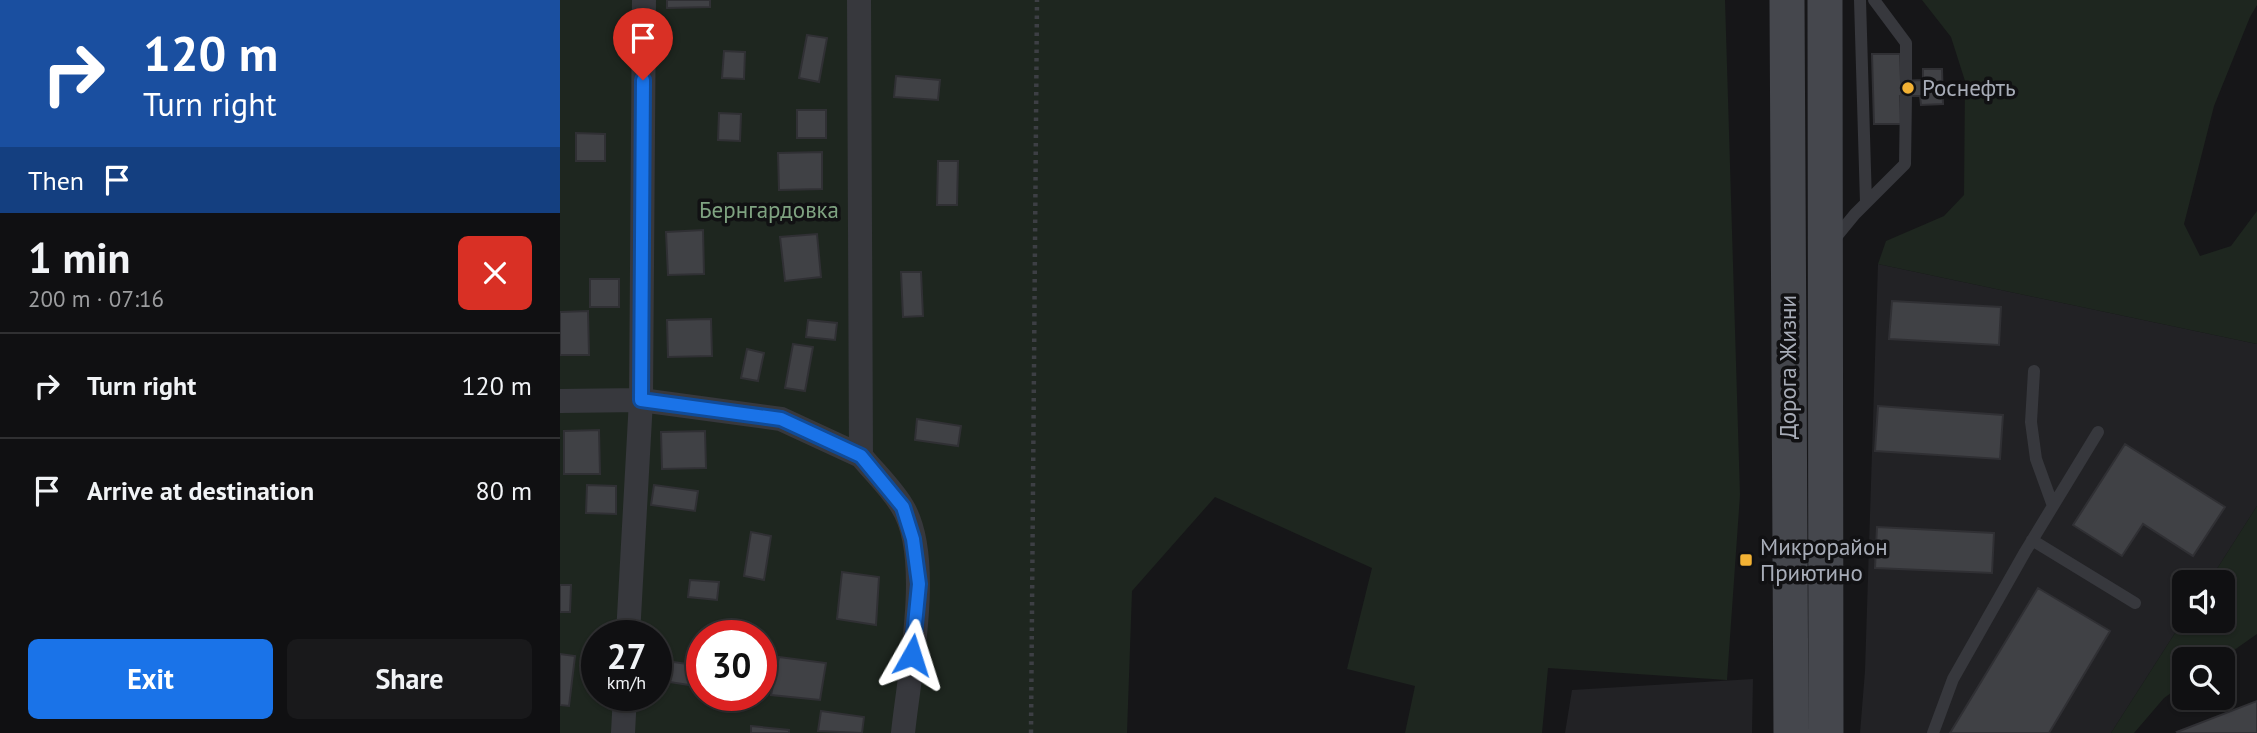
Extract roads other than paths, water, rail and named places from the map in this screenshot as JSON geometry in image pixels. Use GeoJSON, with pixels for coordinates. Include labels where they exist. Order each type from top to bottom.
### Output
{"type":"FeatureCollection","features":[{"type":"Feature","properties":{"kind":"main road","name":"Дорога Жизни"},"geometry":{"type":"LineString","coordinates":[[1787,0],[1791,733]]}},
{"type":"Feature","properties":{"kind":"main road","name":"Дорога Жизни"},"geometry":{"type":"LineString","coordinates":[[1825,0],[1826,733]]}},
{"type":"Feature","properties":{"kind":"street"},"geometry":{"type":"LineString","coordinates":[[629,620],[641,400],[644,0]]}},
{"type":"Feature","properties":{"kind":"street"},"geometry":{"type":"LineString","coordinates":[[859,0],[861,456]]}},
{"type":"Feature","properties":{"kind":"street"},"geometry":{"type":"LineString","coordinates":[[560,401],[641,400],[781,419],[861,456],[903,507],[913,539],[919,584],[903,733]]}},
{"type":"Feature","properties":{"kind":"street"},"geometry":{"type":"LineString","coordinates":[[623,733],[624,711]]}},
{"type":"Feature","properties":{"kind":"lane"},"geometry":{"type":"LineString","coordinates":[[1860,0],[1866,203]]}},
{"type":"Feature","properties":{"kind":"lane"},"geometry":{"type":"LineString","coordinates":[[1874,0],[1906,43],[1906,81]]}},
{"type":"Feature","properties":{"kind":"lane"},"geometry":{"type":"LineString","coordinates":[[1826,251],[1866,203],[1905,164],[1906,96]]}},
{"type":"Feature","properties":{"kind":"lane"},"geometry":{"type":"LineString","coordinates":[[2034,371],[2031,422],[2036,459],[2053,506]]}},
{"type":"Feature","properties":{"kind":"lane"},"geometry":{"type":"LineString","coordinates":[[1933,733],[1954,679],[2032,540],[2098,432]]}},
{"type":"Feature","properties":{"kind":"lane"},"geometry":{"type":"LineString","coordinates":[[2032,540],[2135,603]]}},
{"type":"Feature","properties":{"kind":"place","name":"Роснефть"},"geometry":{"type":"Point","coordinates":[1908,88]}},
{"type":"Feature","properties":{"kind":"place","name":"Микрорайон Приютино"},"geometry":{"type":"Point","coordinates":[1746,560]}},
{"type":"Feature","properties":{"kind":"park label","name":"Бернгардовка"},"geometry":{"type":"Point","coordinates":[769,210]}}]}
